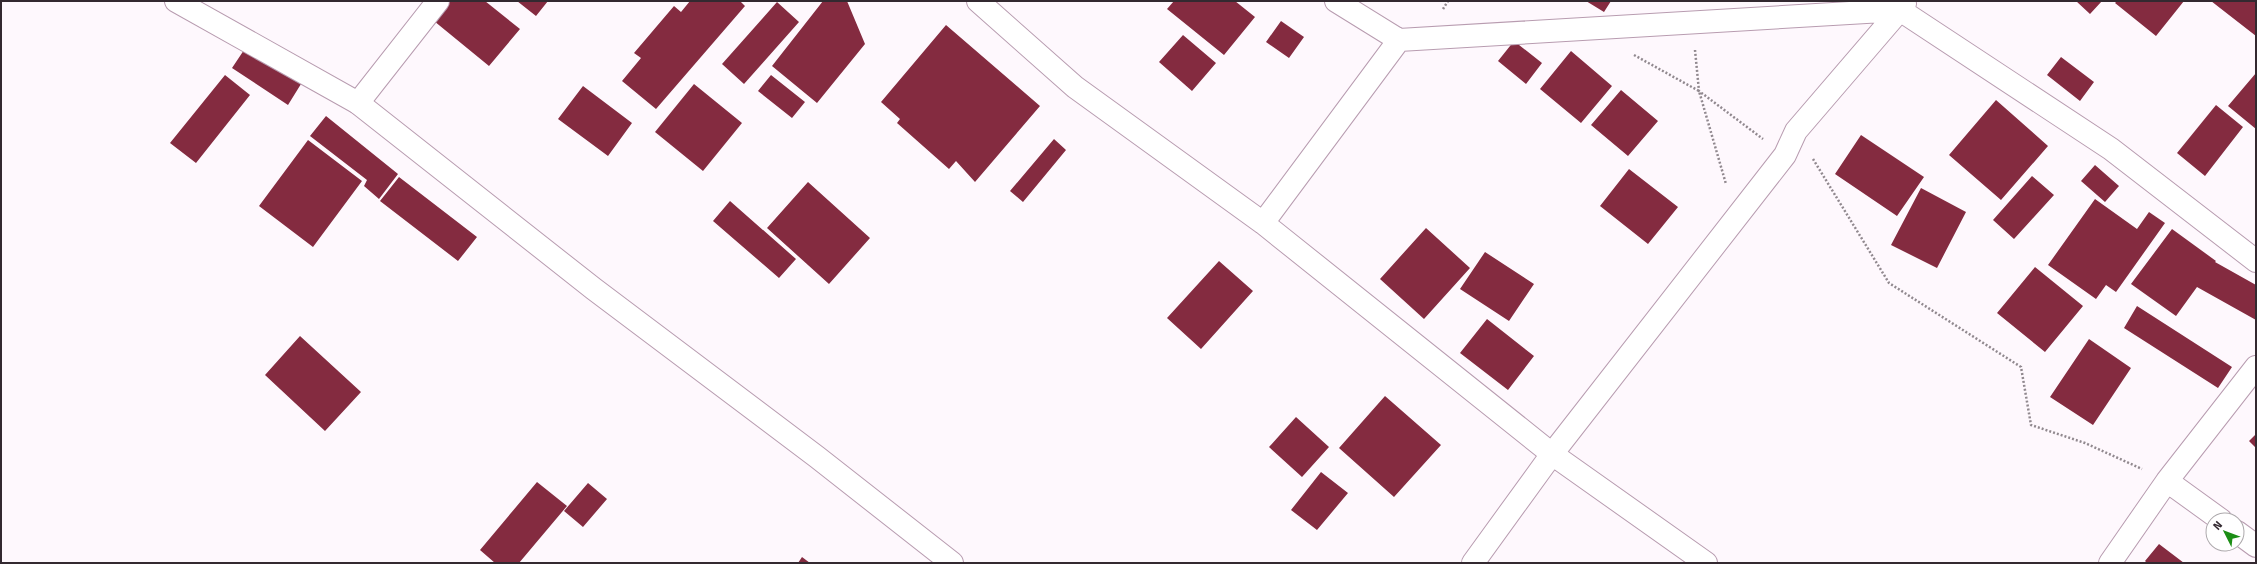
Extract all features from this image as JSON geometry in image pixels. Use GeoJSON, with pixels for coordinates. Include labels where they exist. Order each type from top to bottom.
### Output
{"type":"FeatureCollection","features":[{"type":"Feature","properties":{"kind":"main road"},"geometry":{"type":"LineString","coordinates":[[176,1],[358,103],[594,289],[817,457],[952,563]]}},
{"type":"Feature","properties":{"kind":"main road"},"geometry":{"type":"LineString","coordinates":[[358,103],[438,1]]}},
{"type":"Feature","properties":{"kind":"main road"},"geometry":{"type":"LineString","coordinates":[[978,1],[1075,87],[1263,223],[1552,454],[1706,563]]}},
{"type":"Feature","properties":{"kind":"main road"},"geometry":{"type":"LineString","coordinates":[[1336,1],[1399,40],[1693,22],[1904,5],[2111,149],[2256,261]]}},
{"type":"Feature","properties":{"kind":"main road"},"geometry":{"type":"LineString","coordinates":[[1473,563],[1552,454],[1785,155],[1796,131],[1904,5]]}},
{"type":"Feature","properties":{"kind":"main road"},"geometry":{"type":"LineString","coordinates":[[1263,223],[1399,40]]}},
{"type":"Feature","properties":{"kind":"main road"},"geometry":{"type":"LineString","coordinates":[[2110,563],[2167,480],[2256,367]]}},
{"type":"Feature","properties":{"kind":"main road"},"geometry":{"type":"LineString","coordinates":[[2167,480],[2210,512]]}},
{"type":"Feature","properties":{"kind":"main road"},"geometry":{"type":"LineString","coordinates":[[2245,538],[2256,546]]}},
{"type":"Feature","properties":{"kind":"path"},"geometry":{"type":"LineString","coordinates":[[1693,22],[1698,91],[1736,217]]}},
{"type":"Feature","properties":{"kind":"path"},"geometry":{"type":"LineString","coordinates":[[1630,52],[1698,91],[1785,155]]}},
{"type":"Feature","properties":{"kind":"path"},"geometry":{"type":"LineString","coordinates":[[1796,131],[1889,283],[2021,367],[2031,425],[2085,443],[2167,480]]}},
{"type":"Feature","properties":{"kind":"building"},"geometry":{"type":"Polygon","coordinates":[[[450,1],[485,1],[520,29],[489,66],[434,21],[450,1]]]}},
{"type":"Feature","properties":{"kind":"building"},"geometry":{"type":"Polygon","coordinates":[[[517,1],[548,1],[536,16],[517,1]]]}},
{"type":"Feature","properties":{"kind":"building"},"geometry":{"type":"Polygon","coordinates":[[[690,1],[740,1],[745,6],[656,109],[622,81],[641,58],[634,53],[674,6],[681,12],[690,1]]]}},
{"type":"Feature","properties":{"kind":"building"},"geometry":{"type":"Polygon","coordinates":[[[823,1],[847,1],[865,44],[817,103],[772,66],[823,1]]]}},
{"type":"Feature","properties":{"kind":"building"},"geometry":{"type":"Polygon","coordinates":[[[1174,1],[1235,1],[1255,17],[1224,55],[1167,9],[1174,1]]]}},
{"type":"Feature","properties":{"kind":"building"},"geometry":{"type":"Polygon","coordinates":[[[1586,1],[1611,1],[1604,12],[1586,1]]]}},
{"type":"Feature","properties":{"kind":"building"},"geometry":{"type":"Polygon","coordinates":[[[2076,1],[2102,1],[2090,14],[2076,1]]]}},
{"type":"Feature","properties":{"kind":"building"},"geometry":{"type":"Polygon","coordinates":[[[2117,1],[2184,1],[2156,36],[2115,3],[2117,1]]]}},
{"type":"Feature","properties":{"kind":"building"},"geometry":{"type":"Polygon","coordinates":[[[2211,1],[2256,1],[2256,36],[2211,1]]]}},
{"type":"Feature","properties":{"kind":"building"},"geometry":{"type":"Polygon","coordinates":[[[777,2],[799,22],[744,84],[722,64],[777,2]]]}},
{"type":"Feature","properties":{"kind":"building"},"geometry":{"type":"Polygon","coordinates":[[[1281,21],[1304,37],[1289,58],[1266,42],[1281,21]]]}},
{"type":"Feature","properties":{"kind":"building"},"geometry":{"type":"Polygon","coordinates":[[[946,25],[1040,106],[975,182],[956,161],[949,169],[897,123],[900,119],[881,102],[946,25]]]}},
{"type":"Feature","properties":{"kind":"building"},"geometry":{"type":"Polygon","coordinates":[[[1183,35],[1216,63],[1192,91],[1159,62],[1183,35]]]}},
{"type":"Feature","properties":{"kind":"building"},"geometry":{"type":"Polygon","coordinates":[[[1514,41],[1542,63],[1526,84],[1498,61],[1514,41]]]}},
{"type":"Feature","properties":{"kind":"building"},"geometry":{"type":"Polygon","coordinates":[[[246,47],[301,84],[288,105],[232,68],[246,47]]]}},
{"type":"Feature","properties":{"kind":"building"},"geometry":{"type":"Polygon","coordinates":[[[1571,51],[1612,86],[1581,123],[1540,89],[1571,51]]]}},
{"type":"Feature","properties":{"kind":"building"},"geometry":{"type":"Polygon","coordinates":[[[2061,57],[2094,82],[2080,101],[2047,75],[2061,57]]]}},
{"type":"Feature","properties":{"kind":"building"},"geometry":{"type":"Polygon","coordinates":[[[2256,73],[2256,129],[2228,106],[2256,73]]]}},
{"type":"Feature","properties":{"kind":"building"},"geometry":{"type":"Polygon","coordinates":[[[225,75],[250,95],[196,163],[170,143],[225,75]]]}},
{"type":"Feature","properties":{"kind":"building"},"geometry":{"type":"Polygon","coordinates":[[[771,75],[805,102],[792,118],[758,91],[771,75]]]}},
{"type":"Feature","properties":{"kind":"building"},"geometry":{"type":"Polygon","coordinates":[[[694,84],[742,123],[703,171],[655,132],[694,84]]]}},
{"type":"Feature","properties":{"kind":"building"},"geometry":{"type":"Polygon","coordinates":[[[583,86],[632,123],[608,156],[558,119],[583,86]]]}},
{"type":"Feature","properties":{"kind":"building"},"geometry":{"type":"Polygon","coordinates":[[[1621,90],[1658,121],[1628,156],[1591,125],[1621,90]]]}},
{"type":"Feature","properties":{"kind":"building"},"geometry":{"type":"Polygon","coordinates":[[[1996,100],[2048,146],[2001,200],[1949,155],[1996,100]]]}},
{"type":"Feature","properties":{"kind":"building"},"geometry":{"type":"Polygon","coordinates":[[[2216,105],[2243,127],[2205,176],[2177,153],[2216,105]]]}},
{"type":"Feature","properties":{"kind":"building"},"geometry":{"type":"Polygon","coordinates":[[[326,116],[398,174],[379,199],[364,186],[367,180],[310,136],[326,116]]]}},
{"type":"Feature","properties":{"kind":"building"},"geometry":{"type":"Polygon","coordinates":[[[1861,135],[1924,177],[1897,216],[1835,174],[1861,135]]]}},
{"type":"Feature","properties":{"kind":"building"},"geometry":{"type":"Polygon","coordinates":[[[1054,139],[1066,150],[1023,202],[1010,191],[1054,139]]]}},
{"type":"Feature","properties":{"kind":"building"},"geometry":{"type":"Polygon","coordinates":[[[308,140],[362,181],[313,247],[259,206],[308,140]]]}},
{"type":"Feature","properties":{"kind":"building"},"geometry":{"type":"Polygon","coordinates":[[[2095,165],[2119,186],[2105,202],[2081,181],[2095,165]]]}},
{"type":"Feature","properties":{"kind":"building"},"geometry":{"type":"Polygon","coordinates":[[[1629,169],[1678,207],[1648,244],[1600,206],[1629,169]]]}},
{"type":"Feature","properties":{"kind":"building"},"geometry":{"type":"Polygon","coordinates":[[[2032,176],[2054,195],[2014,239],[1993,220],[2032,176]]]}},
{"type":"Feature","properties":{"kind":"building"},"geometry":{"type":"Polygon","coordinates":[[[399,177],[477,237],[458,261],[380,201],[399,177]]]}},
{"type":"Feature","properties":{"kind":"building"},"geometry":{"type":"Polygon","coordinates":[[[808,182],[870,238],[829,284],[767,228],[808,182]]]}},
{"type":"Feature","properties":{"kind":"building"},"geometry":{"type":"Polygon","coordinates":[[[1921,188],[1966,212],[1937,268],[1891,245],[1921,188]]]}},
{"type":"Feature","properties":{"kind":"building"},"geometry":{"type":"Polygon","coordinates":[[[2095,199],[2137,229],[2149,212],[2165,223],[2116,292],[2106,285],[2096,299],[2048,265],[2095,199]]]}},
{"type":"Feature","properties":{"kind":"building"},"geometry":{"type":"Polygon","coordinates":[[[730,201],[796,259],[779,278],[713,221],[730,201]]]}},
{"type":"Feature","properties":{"kind":"building"},"geometry":{"type":"Polygon","coordinates":[[[1426,228],[1470,268],[1424,319],[1380,279],[1426,228]]]}},
{"type":"Feature","properties":{"kind":"building"},"geometry":{"type":"Polygon","coordinates":[[[2172,229],[2216,261],[2215,262],[2256,285],[2256,320],[2197,287],[2176,316],[2131,284],[2172,229]]]}},
{"type":"Feature","properties":{"kind":"building"},"geometry":{"type":"Polygon","coordinates":[[[1485,252],[1534,284],[1509,321],[1460,289],[1485,252]]]}},
{"type":"Feature","properties":{"kind":"building"},"geometry":{"type":"Polygon","coordinates":[[[1219,261],[1253,291],[1201,349],[1167,318],[1219,261]]]}},
{"type":"Feature","properties":{"kind":"building"},"geometry":{"type":"Polygon","coordinates":[[[2035,267],[2083,306],[2045,352],[1997,313],[2035,267]]]}},
{"type":"Feature","properties":{"kind":"building"},"geometry":{"type":"Polygon","coordinates":[[[2137,306],[2232,367],[2218,388],[2124,328],[2137,306]]]}},
{"type":"Feature","properties":{"kind":"building"},"geometry":{"type":"Polygon","coordinates":[[[1487,319],[1534,356],[1508,390],[1460,353],[1487,319]]]}},
{"type":"Feature","properties":{"kind":"building"},"geometry":{"type":"Polygon","coordinates":[[[300,336],[361,392],[325,431],[265,375],[300,336]]]}},
{"type":"Feature","properties":{"kind":"building"},"geometry":{"type":"Polygon","coordinates":[[[2089,339],[2131,368],[2093,425],[2050,397],[2089,339]]]}},
{"type":"Feature","properties":{"kind":"building"},"geometry":{"type":"Polygon","coordinates":[[[1385,396],[1441,445],[1394,497],[1339,448],[1385,396]]]}},
{"type":"Feature","properties":{"kind":"building"},"geometry":{"type":"Polygon","coordinates":[[[1296,417],[1329,447],[1302,477],[1269,447],[1296,417]]]}},
{"type":"Feature","properties":{"kind":"building"},"geometry":{"type":"Polygon","coordinates":[[[2256,434],[2256,448],[2249,441],[2256,434]]]}},
{"type":"Feature","properties":{"kind":"building"},"geometry":{"type":"Polygon","coordinates":[[[1321,472],[1348,493],[1317,530],[1291,510],[1321,472]]]}},
{"type":"Feature","properties":{"kind":"building"},"geometry":{"type":"Polygon","coordinates":[[[537,482],[567,506],[519,563],[495,563],[480,550],[537,482]]]}},
{"type":"Feature","properties":{"kind":"building"},"geometry":{"type":"Polygon","coordinates":[[[588,483],[607,499],[583,527],[564,511],[588,483]]]}},
{"type":"Feature","properties":{"kind":"building"},"geometry":{"type":"Polygon","coordinates":[[[2159,544],[2184,563],[2147,563],[2145,561],[2159,544]]]}},
{"type":"Feature","properties":{"kind":"building"},"geometry":{"type":"Polygon","coordinates":[[[802,557],[810,563],[798,563],[802,557]]]}}]}
